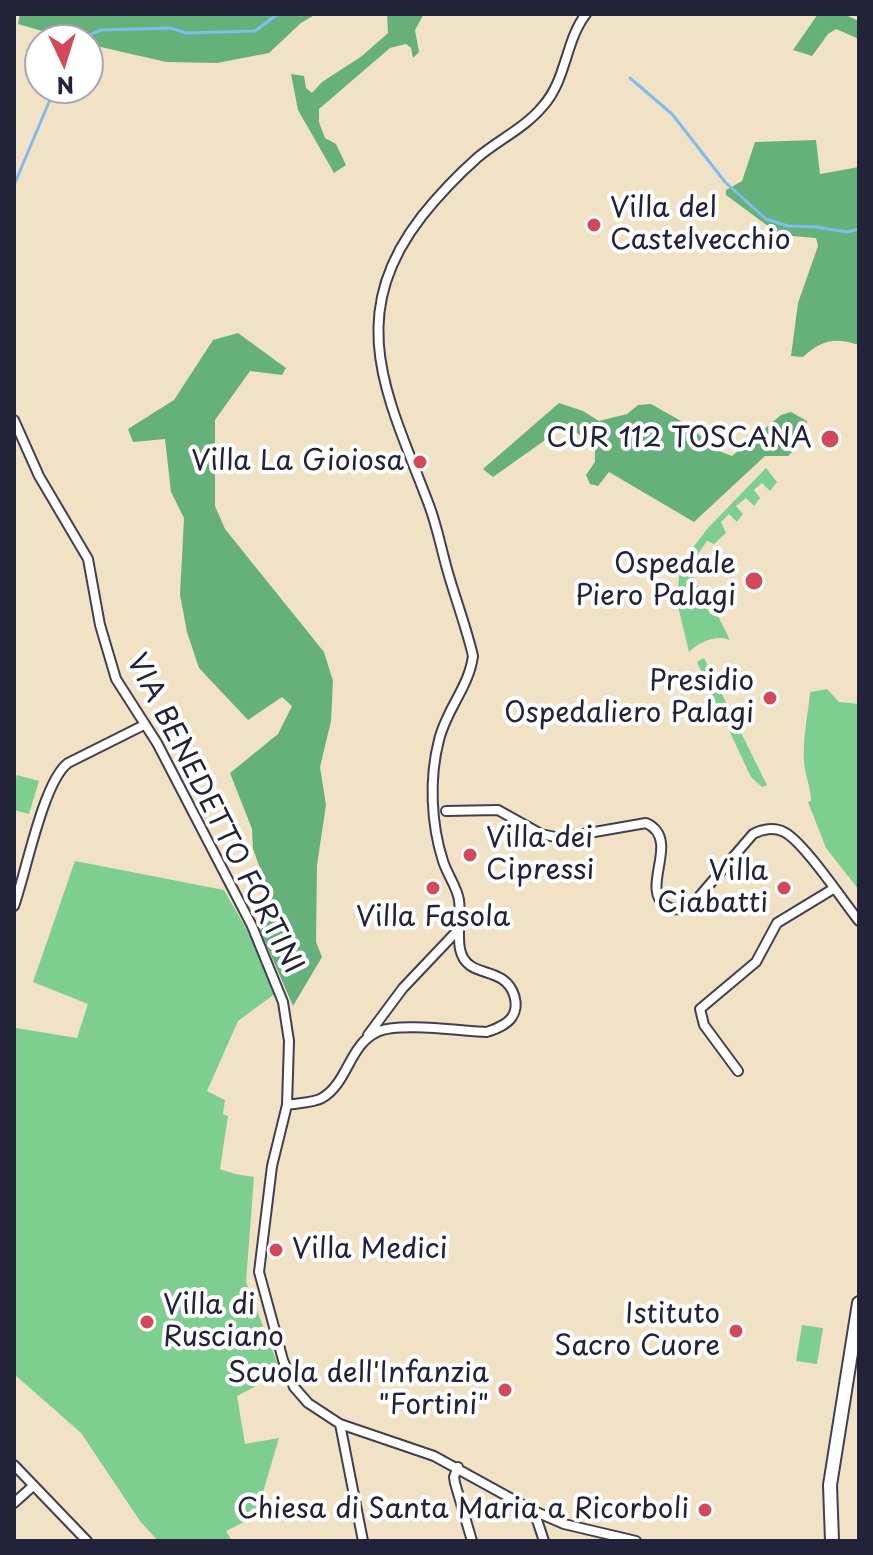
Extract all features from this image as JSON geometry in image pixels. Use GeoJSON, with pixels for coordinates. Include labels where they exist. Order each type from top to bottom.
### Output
{"type":"FeatureCollection","features":[{"type":"Feature","properties":{"kind":"main road"},"geometry":{"type":"LineString","coordinates":[[832,1541],[830,1485],[859,1303]]}},
{"type":"Feature","properties":{"kind":"street"},"geometry":{"type":"LineString","coordinates":[[363,1042],[377,1032],[395,1027],[487,1032],[501,1027],[512,1017],[517,1003],[512,989],[502,979],[476,970],[467,963],[460,949],[459,898],[435,830],[435,761],[439,738],[471,672],[473,656],[432,515],[396,424],[383,376],[379,312],[385,281],[402,244],[424,213],[477,158],[542,108],[561,81],[578,24],[586,14]]}},
{"type":"Feature","properties":{"kind":"street","name":"VIA BENEDETTO FORTINI"},"geometry":{"type":"LineString","coordinates":[[14,420],[39,476],[88,559],[100,625],[116,679],[157,743],[252,926],[283,1002],[289,1041],[287,1105],[272,1166],[259,1272],[283,1360],[294,1387],[308,1403],[340,1424],[458,1467],[534,1511],[575,1527],[636,1541]]}},
{"type":"Feature","properties":{"kind":"street"},"geometry":{"type":"LineString","coordinates":[[14,906],[55,780],[63,766],[144,725]]}},
{"type":"Feature","properties":{"kind":"street"},"geometry":{"type":"LineString","coordinates":[[446,811],[498,810],[541,834],[560,838],[646,823],[656,831],[661,843],[658,896],[663,904],[676,909],[691,906],[746,840],[759,830],[775,829],[791,837],[859,921]]}},
{"type":"Feature","properties":{"kind":"street"},"geometry":{"type":"LineString","coordinates":[[738,1071],[704,1025],[700,1009],[756,962],[777,923],[833,889]]}},
{"type":"Feature","properties":{"kind":"street"},"geometry":{"type":"LineString","coordinates":[[287,1105],[320,1100],[331,1092],[403,988],[459,929]]}},
{"type":"Feature","properties":{"kind":"street"},"geometry":{"type":"LineString","coordinates":[[340,1424],[363,1541]]}},
{"type":"Feature","properties":{"kind":"street"},"geometry":{"type":"LineString","coordinates":[[14,1465],[87,1541]]}},
{"type":"Feature","properties":{"kind":"street"},"geometry":{"type":"LineString","coordinates":[[458,1467],[454,1480],[472,1541]]}},
{"type":"Feature","properties":{"kind":"street"},"geometry":{"type":"LineString","coordinates":[[14,1503],[33,1486]]}},
{"type":"Feature","properties":{"kind":"street"},"geometry":{"type":"LineString","coordinates":[[534,1511],[544,1541]]}},
{"type":"Feature","properties":{"kind":"green space"},"geometry":{"type":"Polygon","coordinates":[[[20,14],[316,14],[301,23],[269,53],[217,63],[166,62],[104,48],[104,24],[18,24],[20,14]]]}},
{"type":"Feature","properties":{"kind":"green space"},"geometry":{"type":"Polygon","coordinates":[[[387,14],[424,14],[415,30],[419,52],[413,58],[411,48],[406,44],[390,48],[319,109],[319,122],[325,138],[336,144],[346,165],[334,173],[298,110],[291,74],[304,76],[306,88],[312,93],[322,82],[362,56],[388,33],[387,14]]]}},
{"type":"Feature","properties":{"kind":"green space"},"geometry":{"type":"Polygon","coordinates":[[[818,14],[843,14],[859,21],[859,39],[836,29],[828,34],[812,56],[793,50],[818,14]]]}},
{"type":"Feature","properties":{"kind":"green space"},"geometry":{"type":"Polygon","coordinates":[[[816,140],[820,174],[859,167],[859,345],[829,342],[803,357],[791,356],[798,303],[818,246],[816,238],[780,235],[726,195],[726,190],[742,181],[755,142],[816,140]]]}},
{"type":"Feature","properties":{"kind":"green space"},"geometry":{"type":"Polygon","coordinates":[[[238,333],[286,368],[282,375],[250,371],[215,420],[215,506],[225,529],[324,652],[333,681],[331,721],[320,767],[326,805],[317,865],[316,942],[322,957],[293,1006],[260,930],[269,921],[267,887],[253,849],[252,829],[230,773],[278,734],[292,706],[282,697],[248,720],[199,668],[187,632],[180,595],[184,518],[171,492],[165,439],[133,442],[128,429],[174,400],[213,340],[238,333]]]}},
{"type":"Feature","properties":{"kind":"green space"},"geometry":{"type":"Polygon","coordinates":[[[559,403],[583,411],[599,421],[627,414],[638,405],[651,404],[688,425],[716,450],[732,456],[781,415],[791,412],[807,421],[806,439],[788,456],[765,456],[694,522],[609,472],[598,486],[590,484],[586,475],[595,462],[595,447],[576,432],[558,431],[493,477],[483,469],[559,403]]]}},
{"type":"Feature","properties":{"kind":"green space"},"geometry":{"type":"Polygon","coordinates":[[[766,468],[777,482],[770,491],[762,483],[754,490],[760,498],[754,506],[746,498],[736,506],[743,514],[737,522],[729,514],[721,522],[726,533],[714,544],[707,541],[698,554],[700,558],[690,569],[710,614],[716,612],[730,640],[708,640],[689,652],[677,602],[684,559],[708,528],[766,468]]]}},
{"type":"Feature","properties":{"kind":"green space"},"geometry":{"type":"Polygon","coordinates":[[[704,658],[767,785],[762,787],[751,777],[697,662],[704,658]]]}},
{"type":"Feature","properties":{"kind":"green space"},"geometry":{"type":"Polygon","coordinates":[[[827,689],[839,702],[859,704],[859,890],[826,848],[808,802],[811,797],[804,751],[810,692],[827,689]]]}},
{"type":"Feature","properties":{"kind":"green space"},"geometry":{"type":"Polygon","coordinates":[[[17,775],[39,781],[29,814],[14,810],[17,775]]]}},
{"type":"Feature","properties":{"kind":"green space"},"geometry":{"type":"Polygon","coordinates":[[[75,861],[224,890],[248,932],[276,993],[238,1021],[207,1091],[225,1100],[223,1114],[228,1116],[220,1169],[254,1177],[246,1282],[281,1373],[237,1396],[245,1444],[279,1438],[256,1516],[226,1531],[232,1541],[158,1541],[140,1521],[81,1433],[14,1374],[14,1031],[16,1028],[77,1038],[88,1004],[33,982],[75,861]]]}},
{"type":"Feature","properties":{"kind":"green space"},"geometry":{"type":"Polygon","coordinates":[[[802,1325],[823,1328],[817,1364],[796,1361],[802,1325]]]}},
{"type":"Feature","properties":{"kind":"waterway"},"geometry":{"type":"LineString","coordinates":[[104,30],[170,28],[186,33],[255,31],[278,14]]}},
{"type":"Feature","properties":{"kind":"waterway"},"geometry":{"type":"LineString","coordinates":[[630,78],[672,114],[725,182],[766,219],[788,226],[847,232],[859,229]]}},
{"type":"Feature","properties":{"kind":"waterway"},"geometry":{"type":"LineString","coordinates":[[14,185],[48,104]]}},
{"type":"Feature","properties":{"kind":"place","name":"Villa del Castelvecchio"},"geometry":{"type":"Point","coordinates":[594,225]}},
{"type":"Feature","properties":{"kind":"place","name":"CUR 112 TOSCANA"},"geometry":{"type":"Point","coordinates":[830,439]}},
{"type":"Feature","properties":{"kind":"place","name":"Villa La Gioiosa"},"geometry":{"type":"Point","coordinates":[420,462]}},
{"type":"Feature","properties":{"kind":"place","name":"Ospedale Piero Palagi"},"geometry":{"type":"Point","coordinates":[754,581]}},
{"type":"Feature","properties":{"kind":"place","name":"Presidio Ospedaliero Palagi"},"geometry":{"type":"Point","coordinates":[770,698]}},
{"type":"Feature","properties":{"kind":"place","name":"Villa dei Cipressi"},"geometry":{"type":"Point","coordinates":[470,855]}},
{"type":"Feature","properties":{"kind":"place","name":"Villa Fasola"},"geometry":{"type":"Point","coordinates":[433,888]}},
{"type":"Feature","properties":{"kind":"place","name":"Villa Ciabatti"},"geometry":{"type":"Point","coordinates":[784,888]}},
{"type":"Feature","properties":{"kind":"place","name":"Villa Medici"},"geometry":{"type":"Point","coordinates":[276,1250]}},
{"type":"Feature","properties":{"kind":"place","name":"Villa di Rusciano"},"geometry":{"type":"Point","coordinates":[147,1322]}},
{"type":"Feature","properties":{"kind":"place","name":"Istituto Sacro Cuore"},"geometry":{"type":"Point","coordinates":[736,1331]}},
{"type":"Feature","properties":{"kind":"place","name":"Scuola dell'Infanzia \"Fortini\""},"geometry":{"type":"Point","coordinates":[505,1390]}},
{"type":"Feature","properties":{"kind":"place","name":"Chiesa di Santa Maria a Ricorboli"},"geometry":{"type":"Point","coordinates":[705,1510]}}]}
